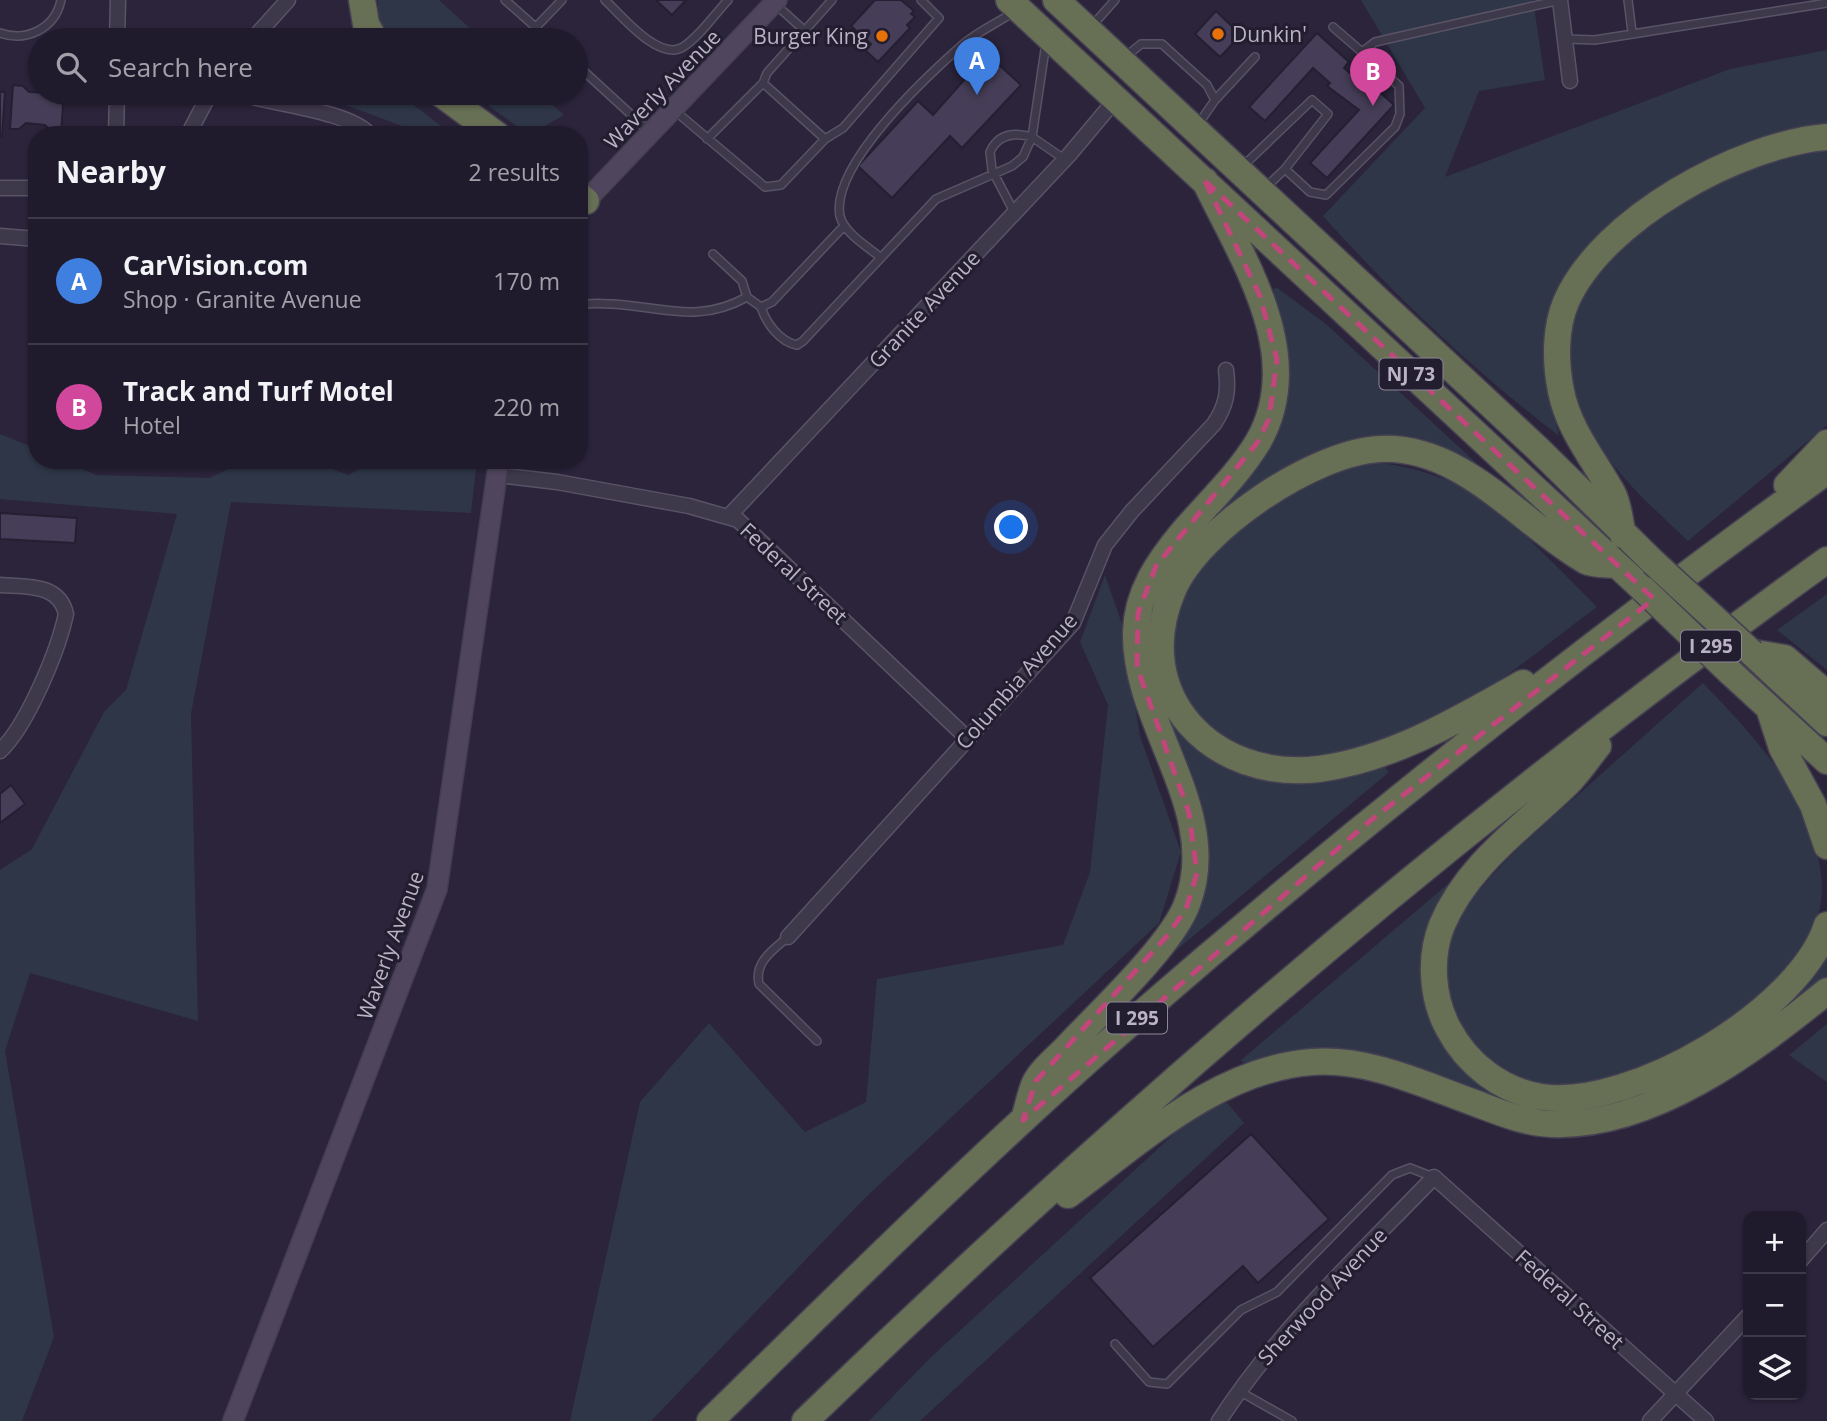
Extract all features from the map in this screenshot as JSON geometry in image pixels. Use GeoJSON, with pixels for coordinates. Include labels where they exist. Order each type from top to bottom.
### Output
{"type":"FeatureCollection","features":[{"type":"Feature","properties":{"kind":"highway"},"geometry":{"type":"LineString","coordinates":[[362,0],[368,28]]}},
{"type":"Feature","properties":{"kind":"highway","name":"NJ 73"},"geometry":{"type":"LineString","coordinates":[[1056,0],[1537,448],[1623,536],[1827,723]]}},
{"type":"Feature","properties":{"kind":"highway","name":"NJ 73"},"geometry":{"type":"LineString","coordinates":[[1014,5],[1827,761]]}},
{"type":"Feature","properties":{"kind":"highway"},"geometry":{"type":"LineString","coordinates":[[456,105],[485,126]]}},
{"type":"Feature","properties":{"kind":"highway"},"geometry":{"type":"LineString","coordinates":[[1623,536],[1615,497],[1572,427],[1561,391],[1557,354],[1560,321],[1575,284],[1610,242],[1669,197],[1703,176],[1781,146],[1827,138]]}},
{"type":"Feature","properties":{"kind":"highway"},"geometry":{"type":"LineString","coordinates":[[1023,1120],[1036,1081],[1167,936],[1186,909],[1197,873],[1196,846],[1189,813],[1148,707],[1137,667],[1138,613],[1142,596],[1156,566],[1257,443],[1269,419],[1277,360],[1272,330],[1260,296],[1205,181]]}},
{"type":"Feature","properties":{"kind":"highway"},"geometry":{"type":"LineString","coordinates":[[1744,530],[1827,443]]}},
{"type":"Feature","properties":{"kind":"highway"},"geometry":{"type":"LineString","coordinates":[[1592,645],[1416,740],[1349,763],[1318,769],[1286,770],[1243,763],[1217,750],[1193,730],[1170,693],[1160,649],[1163,618],[1174,587],[1204,546],[1257,501],[1319,464],[1351,452],[1383,449],[1412,453],[1441,462],[1498,494],[1588,562],[1618,565]]}},
{"type":"Feature","properties":{"kind":"highway","name":"I 295"},"geometry":{"type":"LineString","coordinates":[[710,1421],[1023,1120],[1161,997],[1360,830],[1592,645],[1827,471]]}},
{"type":"Feature","properties":{"kind":"highway","name":"I 295"},"geometry":{"type":"LineString","coordinates":[[806,1421],[951,1281],[1266,1000],[1625,712],[1827,560]]}},
{"type":"Feature","properties":{"kind":"highway"},"geometry":{"type":"LineString","coordinates":[[1799,581],[1827,567]]}},
{"type":"Feature","properties":{"kind":"highway"},"geometry":{"type":"LineString","coordinates":[[1752,653],[1785,659],[1827,694]]}},
{"type":"Feature","properties":{"kind":"highway"},"geometry":{"type":"LineString","coordinates":[[1769,708],[1782,748],[1813,805],[1827,846]]}},
{"type":"Feature","properties":{"kind":"highway"},"geometry":{"type":"LineString","coordinates":[[1625,712],[1569,782],[1507,838],[1481,866],[1458,896],[1442,926],[1434,957],[1435,988],[1443,1019],[1464,1053],[1477,1067],[1501,1083],[1528,1094],[1561,1098],[1623,1086],[1712,1046],[1766,1007],[1811,959],[1827,925]]}},
{"type":"Feature","properties":{"kind":"highway"},"geometry":{"type":"LineString","coordinates":[[951,1281],[1159,1127],[1233,1084],[1272,1070],[1311,1062],[1348,1063],[1384,1071],[1531,1122],[1570,1124],[1640,1107],[1707,1078],[1741,1059],[1827,991]]}},
{"type":"Feature","properties":{"kind":"street"},"geometry":{"type":"LineString","coordinates":[[117,28],[118,0]]}},
{"type":"Feature","properties":{"kind":"street"},"geometry":{"type":"LineString","coordinates":[[1560,0],[1570,81]]}},
{"type":"Feature","properties":{"kind":"street"},"geometry":{"type":"LineString","coordinates":[[262,28],[283,2]]}},
{"type":"Feature","properties":{"kind":"street","name":"Waverly Avenue"},"geometry":{"type":"LineString","coordinates":[[588,195],[674,109],[771,4]]}},
{"type":"Feature","properties":{"kind":"street","name":"Granite Avenue"},"geometry":{"type":"LineString","coordinates":[[729,516],[1065,159],[1116,100]]}},
{"type":"Feature","properties":{"kind":"street"},"geometry":{"type":"LineString","coordinates":[[116,126],[117,105]]}},
{"type":"Feature","properties":{"kind":"street"},"geometry":{"type":"LineString","coordinates":[[193,126],[204,105]]}},
{"type":"Feature","properties":{"kind":"street"},"geometry":{"type":"LineString","coordinates":[[282,105],[339,116],[359,126]]}},
{"type":"Feature","properties":{"kind":"street"},"geometry":{"type":"LineString","coordinates":[[0,188],[28,188]]}},
{"type":"Feature","properties":{"kind":"street"},"geometry":{"type":"LineString","coordinates":[[0,236],[28,238]]}},
{"type":"Feature","properties":{"kind":"street","name":"Columbia Avenue"},"geometry":{"type":"LineString","coordinates":[[788,937],[1073,623],[1105,545],[1132,511],[1214,424],[1226,401],[1229,388],[1226,370]]}},
{"type":"Feature","properties":{"kind":"street","name":"Waverly Avenue"},"geometry":{"type":"LineString","coordinates":[[233,1421],[438,889],[498,469]]}},
{"type":"Feature","properties":{"kind":"street","name":"Federal Street"},"geometry":{"type":"LineString","coordinates":[[502,469],[729,516],[750,528],[967,738]]}},
{"type":"Feature","properties":{"kind":"street"},"geometry":{"type":"LineString","coordinates":[[0,586],[49,590],[59,597],[66,614],[60,636],[21,727],[0,751]]}},
{"type":"Feature","properties":{"kind":"street","name":"Federal Street"},"geometry":{"type":"LineString","coordinates":[[1434,1177],[1706,1421]]}},
{"type":"Feature","properties":{"kind":"street","name":"Sherwood Avenue"},"geometry":{"type":"LineString","coordinates":[[1219,1421],[1238,1391],[1279,1339],[1434,1177]]}},
{"type":"Feature","properties":{"kind":"street"},"geometry":{"type":"LineString","coordinates":[[1806,1254],[1827,1230]]}},
{"type":"Feature","properties":{"kind":"street"},"geometry":{"type":"LineString","coordinates":[[1650,1421],[1743,1321]]}},
{"type":"Feature","properties":{"kind":"lane"},"geometry":{"type":"LineString","coordinates":[[43,28],[51,21],[61,0]]}},
{"type":"Feature","properties":{"kind":"lane"},"geometry":{"type":"LineString","coordinates":[[505,0],[536,27],[562,0]]}},
{"type":"Feature","properties":{"kind":"lane"},"geometry":{"type":"LineString","coordinates":[[605,0],[653,45],[670,51],[687,44],[728,0]]}},
{"type":"Feature","properties":{"kind":"lane"},"geometry":{"type":"LineString","coordinates":[[707,139],[763,83],[767,73],[832,0]]}},
{"type":"Feature","properties":{"kind":"lane"},"geometry":{"type":"LineString","coordinates":[[674,109],[759,184],[769,188],[781,185],[825,139],[843,128],[939,18],[921,0]]}},
{"type":"Feature","properties":{"kind":"lane"},"geometry":{"type":"LineString","coordinates":[[1088,30],[1115,0]]}},
{"type":"Feature","properties":{"kind":"lane"},"geometry":{"type":"LineString","coordinates":[[1362,52],[1375,42],[1560,0]]}},
{"type":"Feature","properties":{"kind":"lane"},"geometry":{"type":"LineString","coordinates":[[1628,0],[1632,32]]}},
{"type":"Feature","properties":{"kind":"lane"},"geometry":{"type":"LineString","coordinates":[[1565,39],[1595,40],[1827,3]]}},
{"type":"Feature","properties":{"kind":"lane"},"geometry":{"type":"LineString","coordinates":[[771,4],[805,31]]}},
{"type":"Feature","properties":{"kind":"lane"},"geometry":{"type":"LineString","coordinates":[[880,257],[844,226],[840,215],[843,181],[853,162],[873,137],[963,44],[1014,5]]}},
{"type":"Feature","properties":{"kind":"lane"},"geometry":{"type":"LineString","coordinates":[[1285,169],[1310,192],[1326,195],[1395,127],[1400,114],[1399,86],[1333,27]]}},
{"type":"Feature","properties":{"kind":"lane"},"geometry":{"type":"LineString","coordinates":[[0,33],[28,35]]}},
{"type":"Feature","properties":{"kind":"lane"},"geometry":{"type":"LineString","coordinates":[[713,254],[742,281],[747,297],[761,307],[765,322],[790,344],[797,345],[936,199],[950,191],[994,176],[1018,162],[1032,137],[1048,35]]}},
{"type":"Feature","properties":{"kind":"lane"},"geometry":{"type":"LineString","coordinates":[[1120,61],[1141,44],[1162,44],[1207,85],[1215,100]]}},
{"type":"Feature","properties":{"kind":"lane"},"geometry":{"type":"LineString","coordinates":[[1195,130],[1215,100],[1255,57]]}},
{"type":"Feature","properties":{"kind":"lane"},"geometry":{"type":"LineString","coordinates":[[588,75],[650,133]]}},
{"type":"Feature","properties":{"kind":"lane"},"geometry":{"type":"LineString","coordinates":[[763,83],[825,139]]}},
{"type":"Feature","properties":{"kind":"lane"},"geometry":{"type":"LineString","coordinates":[[1239,170],[1312,100],[1328,114],[1285,169],[1262,191]]}},
{"type":"Feature","properties":{"kind":"lane"},"geometry":{"type":"LineString","coordinates":[[1014,213],[994,176],[990,152],[1000,138],[1010,134],[1032,137],[1065,159]]}},
{"type":"Feature","properties":{"kind":"lane"},"geometry":{"type":"LineString","coordinates":[[761,307],[772,302],[844,226]]}},
{"type":"Feature","properties":{"kind":"lane"},"geometry":{"type":"LineString","coordinates":[[588,303],[709,313],[747,297]]}},
{"type":"Feature","properties":{"kind":"lane"},"geometry":{"type":"LineString","coordinates":[[788,937],[763,960],[756,974],[759,984],[817,1041]]}},
{"type":"Feature","properties":{"kind":"lane"},"geometry":{"type":"LineString","coordinates":[[1115,1344],[1149,1382],[1167,1384],[1241,1310],[1277,1292],[1392,1175],[1410,1168],[1434,1177]]}},
{"type":"Feature","properties":{"kind":"lane"},"geometry":{"type":"LineString","coordinates":[[1238,1391],[1292,1421]]}},
{"type":"Feature","properties":{"kind":"highlighted area"},"geometry":{"type":"Polygon","coordinates":[[[1205,181],[1654,599],[1370,821],[1023,1120],[1036,1081],[1167,936],[1186,909],[1197,873],[1189,813],[1137,667],[1138,613],[1156,566],[1257,443],[1269,419],[1277,360],[1260,296],[1205,181]]]}},
{"type":"Feature","properties":{"kind":"shaded area"},"geometry":{"type":"Polygon","coordinates":[[[378,0],[439,0],[470,28],[382,28],[378,25],[378,0]]]}},
{"type":"Feature","properties":{"kind":"shaded area"},"geometry":{"type":"Polygon","coordinates":[[[1361,0],[1533,0],[1545,80],[1479,91],[1445,177],[1730,69],[1827,50],[1827,128],[1745,147],[1556,293],[1550,394],[1559,436],[1436,332],[1323,216],[1425,108],[1361,0]]]}},
{"type":"Feature","properties":{"kind":"shaded area"},"geometry":{"type":"Polygon","coordinates":[[[345,105],[414,105],[441,126],[402,126],[345,105]]]}},
{"type":"Feature","properties":{"kind":"shaded area"},"geometry":{"type":"Polygon","coordinates":[[[488,105],[553,105],[564,115],[545,126],[517,126],[488,105]]]}},
{"type":"Feature","properties":{"kind":"shaded area"},"geometry":{"type":"Polygon","coordinates":[[[1827,149],[1827,425],[1688,541],[1629,483],[1612,463],[1585,420],[1568,365],[1568,331],[1581,298],[1602,267],[1630,240],[1663,215],[1697,194],[1760,164],[1827,149]]]}},
{"type":"Feature","properties":{"kind":"shaded area"},"geometry":{"type":"Polygon","coordinates":[[[1276,287],[1326,324],[1498,483],[1377,438],[1189,550],[1156,681],[1206,754],[1385,767],[1389,772],[1155,968],[1201,900],[1152,691],[1144,638],[1154,592],[1252,466],[1282,327],[1273,290],[1276,287]]]}},
{"type":"Feature","properties":{"kind":"shaded area"},"geometry":{"type":"Polygon","coordinates":[[[0,434],[28,445],[28,469],[82,469],[96,475],[209,478],[228,469],[333,469],[348,475],[360,469],[476,469],[471,513],[231,502],[191,714],[198,1021],[30,973],[5,1051],[54,1337],[22,1421],[0,1421],[0,870],[32,849],[104,712],[126,690],[177,514],[0,499],[0,434]]]}},
{"type":"Feature","properties":{"kind":"shaded area"},"geometry":{"type":"Polygon","coordinates":[[[1374,462],[1433,475],[1474,494],[1515,526],[1597,607],[1496,683],[1427,724],[1340,755],[1280,760],[1249,752],[1211,729],[1184,693],[1176,672],[1173,649],[1173,625],[1181,597],[1198,570],[1252,520],[1316,482],[1374,462]]]}},
{"type":"Feature","properties":{"kind":"shaded area"},"geometry":{"type":"Polygon","coordinates":[[[1105,575],[1122,624],[1140,736],[1181,852],[1159,923],[864,1199],[651,1421],[570,1421],[640,1102],[709,1023],[805,1132],[866,1102],[877,979],[1063,945],[1090,872],[1108,705],[1080,642],[1105,575]]]}},
{"type":"Feature","properties":{"kind":"shaded area"},"geometry":{"type":"Polygon","coordinates":[[[1827,594],[1827,670],[1777,630],[1827,594]]]}},
{"type":"Feature","properties":{"kind":"shaded area"},"geometry":{"type":"Polygon","coordinates":[[[1703,683],[1760,746],[1778,770],[1806,819],[1821,874],[1822,896],[1818,918],[1805,949],[1783,979],[1731,1021],[1700,1040],[1637,1071],[1607,1081],[1561,1087],[1523,1080],[1505,1072],[1475,1050],[1456,1017],[1448,989],[1446,961],[1458,922],[1472,900],[1509,858],[1703,683]]]}},
{"type":"Feature","properties":{"kind":"shaded area"},"geometry":{"type":"Polygon","coordinates":[[[1469,866],[1425,962],[1488,1087],[1629,1094],[1827,948],[1827,979],[1766,1025],[1690,1073],[1650,1093],[1609,1107],[1571,1114],[1535,1112],[1441,1076],[1410,1068],[1256,1065],[1240,1061],[1469,866]]]}},
{"type":"Feature","properties":{"kind":"shaded area"},"geometry":{"type":"Polygon","coordinates":[[[1827,1024],[1827,1082],[1789,1055],[1827,1024]]]}},
{"type":"Feature","properties":{"kind":"shaded area"},"geometry":{"type":"Polygon","coordinates":[[[1224,1099],[1244,1123],[920,1421],[869,1421],[930,1358],[1187,1122],[1224,1099]]]}},
{"type":"Feature","properties":{"kind":"building"},"geometry":{"type":"Polygon","coordinates":[[[656,0],[686,0],[672,15],[656,0]]]}},
{"type":"Feature","properties":{"kind":"building","name":"Burger King"},"geometry":{"type":"Polygon","coordinates":[[[875,0],[901,0],[914,11],[911,14],[915,17],[907,25],[910,28],[878,62],[865,50],[871,44],[851,26],[875,0]]]}},
{"type":"Feature","properties":{"kind":"building","name":"Dunkin'"},"geometry":{"type":"Polygon","coordinates":[[[1216,11],[1241,35],[1220,57],[1195,34],[1216,11]]]}},
{"type":"Feature","properties":{"kind":"building"},"geometry":{"type":"Polygon","coordinates":[[[1317,33],[1349,62],[1344,68],[1360,82],[1364,78],[1394,105],[1327,178],[1310,163],[1359,110],[1327,86],[1330,83],[1313,68],[1265,121],[1249,107],[1317,33]]]}},
{"type":"Feature","properties":{"kind":"building"},"geometry":{"type":"Polygon","coordinates":[[[987,54],[1021,85],[962,148],[950,136],[892,198],[858,166],[918,101],[933,115],[987,54]]]}},
{"type":"Feature","properties":{"kind":"building"},"geometry":{"type":"Polygon","coordinates":[[[13,85],[23,86],[28,91],[28,105],[63,105],[61,126],[26,123],[19,129],[10,129],[13,85]]]}},
{"type":"Feature","properties":{"kind":"building"},"geometry":{"type":"Polygon","coordinates":[[[0,92],[5,92],[2,136],[0,136],[0,92]]]}},
{"type":"Feature","properties":{"kind":"building"},"geometry":{"type":"Polygon","coordinates":[[[0,513],[77,518],[75,543],[0,539],[0,513]]]}},
{"type":"Feature","properties":{"kind":"building"},"geometry":{"type":"Polygon","coordinates":[[[11,785],[25,804],[0,823],[0,794],[11,785]]]}},
{"type":"Feature","properties":{"kind":"building"},"geometry":{"type":"Polygon","coordinates":[[[1251,1134],[1329,1219],[1258,1283],[1243,1266],[1153,1347],[1090,1278],[1251,1134]]]}},
{"type":"Feature","properties":{"kind":"place","name":"Dunkin'"},"geometry":{"type":"Point","coordinates":[1218,34]}},
{"type":"Feature","properties":{"kind":"place","name":"Burger King"},"geometry":{"type":"Point","coordinates":[882,36]}},
{"type":"Feature","properties":{"kind":"place","name":"CarVision.com"},"geometry":{"type":"Point","coordinates":[977,95]}},
{"type":"Feature","properties":{"kind":"place","name":"Track and Turf Motel"},"geometry":{"type":"Point","coordinates":[1373,106]}}]}
